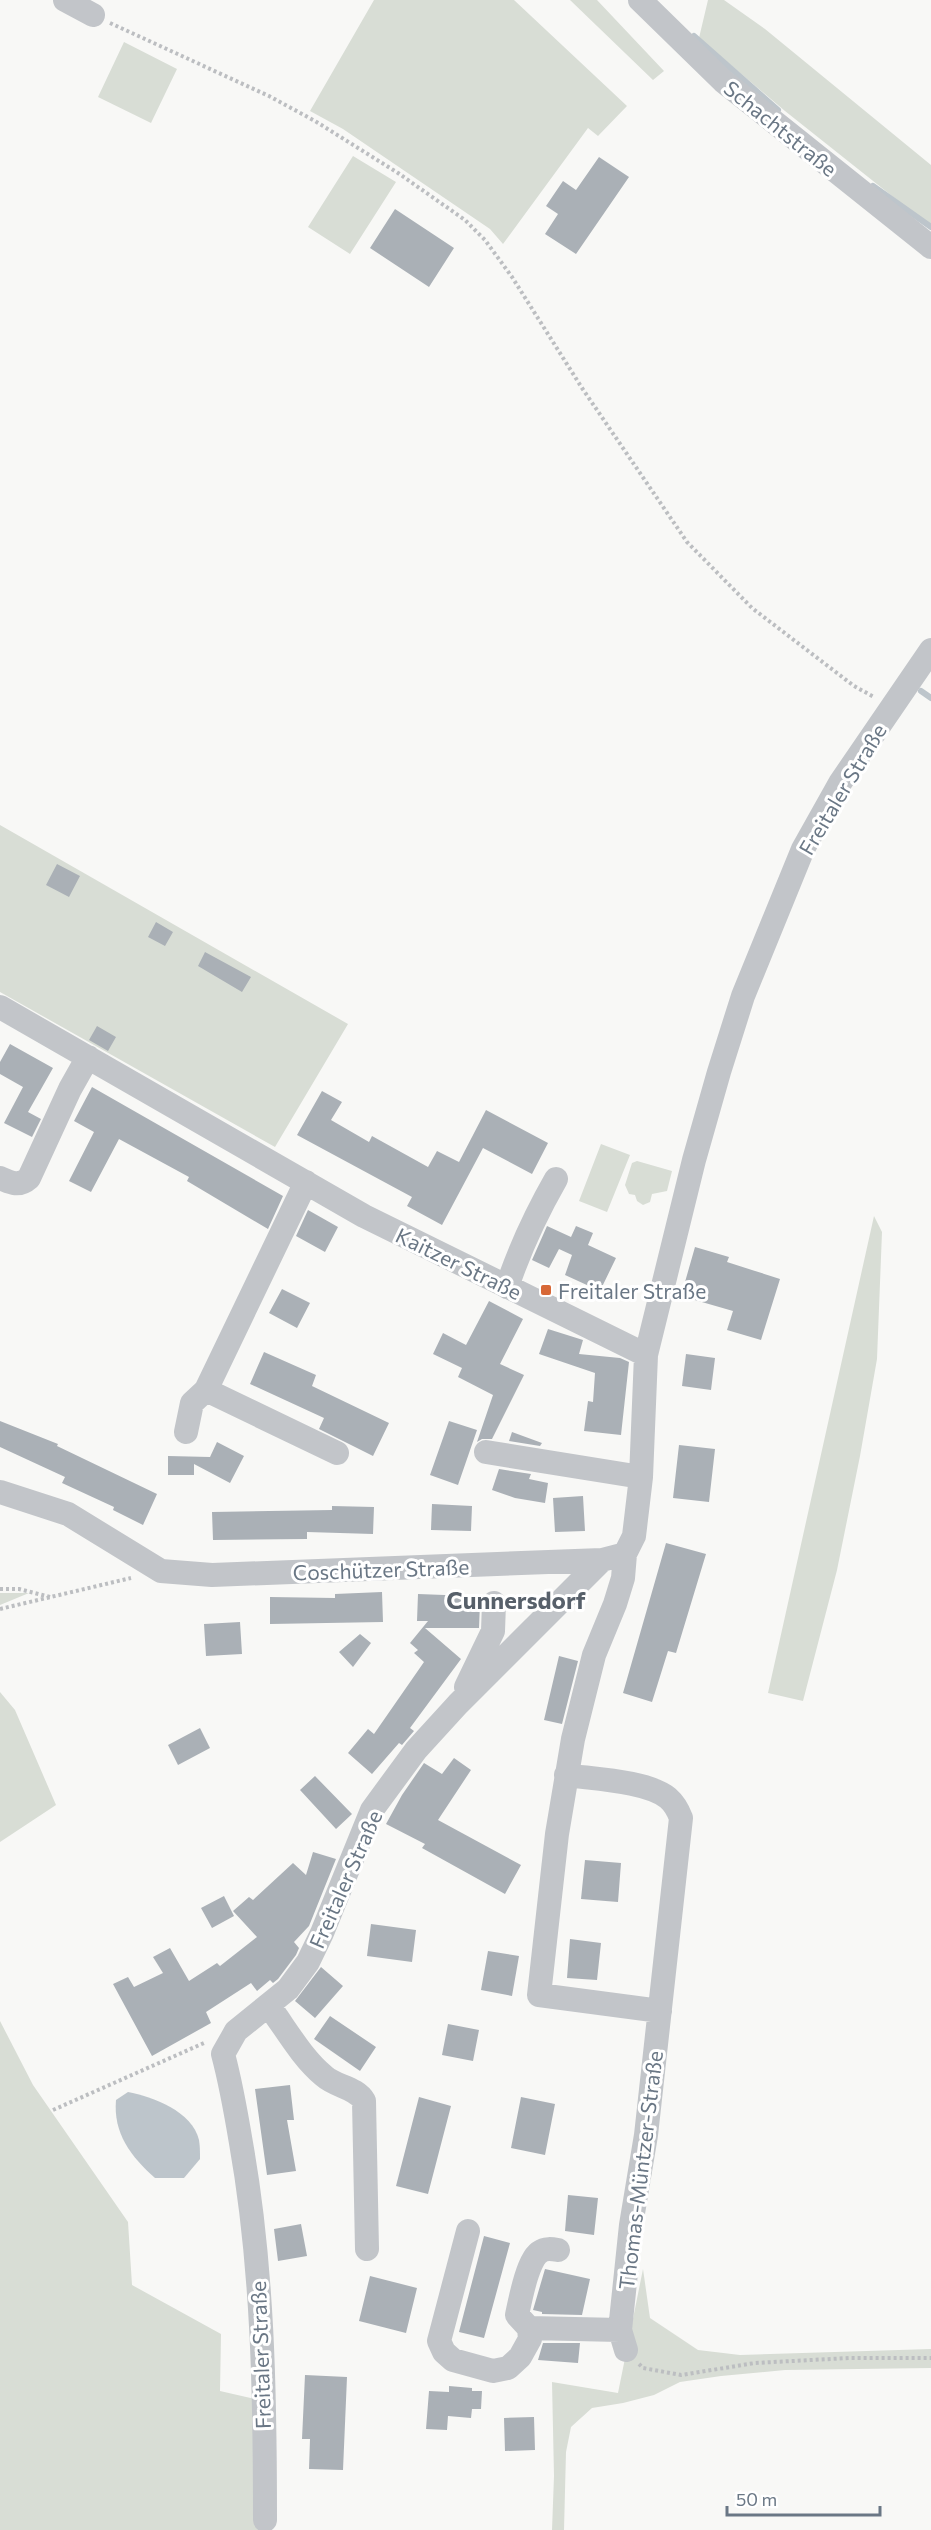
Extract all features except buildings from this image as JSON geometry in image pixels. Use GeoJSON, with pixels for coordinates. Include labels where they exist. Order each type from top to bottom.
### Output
{"type":"FeatureCollection","features":[{"type":"Feature","properties":{"kind":"street"},"geometry":{"type":"LineString","coordinates":[[65,0],[93,15]]}},
{"type":"Feature","properties":{"kind":"street","name":"Schachtstraße"},"geometry":{"type":"LineString","coordinates":[[640,0],[723,81],[931,247]]}},
{"type":"Feature","properties":{"kind":"street","name":"Freitaler Straße"},"geometry":{"type":"LineString","coordinates":[[269,2517],[261,2319],[251,2202],[234,2091],[223,2054],[236,2031],[288,1989],[308,1962],[372,1810],[416,1750],[458,1704],[634,1536],[641,1477],[646,1355],[694,1160],[743,996],[803,849],[840,783],[931,650]]}},
{"type":"Feature","properties":{"kind":"street","name":"Kaitzer Straße"},"geometry":{"type":"LineString","coordinates":[[0,1007],[364,1216],[646,1355]]}},
{"type":"Feature","properties":{"kind":"street"},"geometry":{"type":"LineString","coordinates":[[0,1178],[12,1184],[25,1182],[29,1178],[70,1089],[88,1057]]}},
{"type":"Feature","properties":{"kind":"street"},"geometry":{"type":"LineString","coordinates":[[507,1287],[523,1242],[556,1179]]}},
{"type":"Feature","properties":{"kind":"street"},"geometry":{"type":"LineString","coordinates":[[186,1432],[192,1402],[206,1390],[306,1182]]}},
{"type":"Feature","properties":{"kind":"street"},"geometry":{"type":"LineString","coordinates":[[206,1390],[337,1453]]}},
{"type":"Feature","properties":{"kind":"street"},"geometry":{"type":"LineString","coordinates":[[486,1452],[641,1477]]}},
{"type":"Feature","properties":{"kind":"street"},"geometry":{"type":"LineString","coordinates":[[0,1492],[68,1514],[161,1571]]}},
{"type":"Feature","properties":{"kind":"street"},"geometry":{"type":"LineString","coordinates":[[614,1557],[623,1578],[594,1655],[573,1739],[557,1834],[539,1995],[660,2011]]}},
{"type":"Feature","properties":{"kind":"street","name":"Coschützer Straße"},"geometry":{"type":"LineString","coordinates":[[161,1571],[212,1575],[614,1557]]}},
{"type":"Feature","properties":{"kind":"street"},"geometry":{"type":"LineString","coordinates":[[458,1704],[493,1631],[494,1603]]}},
{"type":"Feature","properties":{"kind":"street","name":"Thomas-Müntzer-Straße"},"geometry":{"type":"LineString","coordinates":[[566,1775],[645,1788],[666,1796],[676,1806],[681,1818],[646,2135],[631,2225],[623,2340]]}},
{"type":"Feature","properties":{"kind":"street"},"geometry":{"type":"LineString","coordinates":[[269,2006],[323,2075],[339,2086],[354,2091],[364,2101],[367,2249]]}},
{"type":"Feature","properties":{"kind":"street"},"geometry":{"type":"LineString","coordinates":[[468,2231],[439,2341],[444,2352],[453,2360],[493,2371],[508,2368],[520,2357],[530,2340],[529,2328],[517,2315],[528,2273],[535,2256],[541,2251],[558,2250]]}},
{"type":"Feature","properties":{"kind":"street"},"geometry":{"type":"LineString","coordinates":[[529,2328],[623,2340]]}},
{"type":"Feature","properties":{"kind":"path"},"geometry":{"type":"LineString","coordinates":[[93,15],[269,96],[315,121],[398,173],[465,220],[485,240],[512,277],[582,388],[687,542],[752,608],[854,686],[892,708]]}},
{"type":"Feature","properties":{"kind":"path"},"geometry":{"type":"LineString","coordinates":[[0,1609],[161,1571]]}},
{"type":"Feature","properties":{"kind":"path"},"geometry":{"type":"LineString","coordinates":[[0,1589],[20,1589],[51,1597]]}},
{"type":"Feature","properties":{"kind":"path"},"geometry":{"type":"LineString","coordinates":[[53,2110],[203,2043],[223,2054]]}},
{"type":"Feature","properties":{"kind":"path"},"geometry":{"type":"LineString","coordinates":[[623,2340],[643,2368],[681,2375],[755,2363],[849,2358],[931,2358]]}},
{"type":"Feature","properties":{"kind":"shaded area"},"geometry":{"type":"Polygon","coordinates":[[[374,0],[514,0],[627,106],[598,136],[588,128],[503,244],[490,229],[343,129],[310,111],[374,0]]]}},
{"type":"Feature","properties":{"kind":"shaded area"},"geometry":{"type":"Polygon","coordinates":[[[570,0],[597,0],[664,71],[653,80],[570,0]]]}},
{"type":"Feature","properties":{"kind":"shaded area"},"geometry":{"type":"Polygon","coordinates":[[[708,0],[724,0],[765,29],[931,165],[931,227],[785,111],[699,38],[708,0]]]}},
{"type":"Feature","properties":{"kind":"shaded area"},"geometry":{"type":"Polygon","coordinates":[[[124,42],[177,69],[151,123],[98,97],[124,42]]]}},
{"type":"Feature","properties":{"kind":"shaded area"},"geometry":{"type":"Polygon","coordinates":[[[353,156],[396,182],[350,254],[308,227],[353,156]]]}},
{"type":"Feature","properties":{"kind":"shaded area"},"geometry":{"type":"Polygon","coordinates":[[[0,825],[348,1024],[275,1147],[0,992],[0,825]]]}},
{"type":"Feature","properties":{"kind":"shaded area"},"geometry":{"type":"Polygon","coordinates":[[[601,1144],[630,1155],[607,1212],[579,1201],[601,1144]]]}},
{"type":"Feature","properties":{"kind":"shaded area"},"geometry":{"type":"Polygon","coordinates":[[[637,1161],[672,1171],[667,1191],[652,1194],[650,1202],[643,1205],[637,1201],[635,1195],[629,1194],[625,1185],[632,1163],[637,1161]]]}},
{"type":"Feature","properties":{"kind":"shaded area"},"geometry":{"type":"Polygon","coordinates":[[[874,1216],[882,1232],[877,1359],[837,1570],[803,1701],[768,1693],[874,1216]]]}},
{"type":"Feature","properties":{"kind":"shaded area"},"geometry":{"type":"Polygon","coordinates":[[[0,1593],[29,1593],[0,1605],[0,1593]]]}},
{"type":"Feature","properties":{"kind":"shaded area"},"geometry":{"type":"Polygon","coordinates":[[[0,1692],[15,1710],[56,1805],[0,1842],[0,1692]]]}},
{"type":"Feature","properties":{"kind":"shaded area"},"geometry":{"type":"Polygon","coordinates":[[[0,2021],[33,2085],[128,2222],[132,2285],[221,2334],[220,2391],[263,2401],[265,2530],[0,2530],[0,2021]]]}},
{"type":"Feature","properties":{"kind":"shaded area"},"geometry":{"type":"Polygon","coordinates":[[[128,2092],[170,2107],[180,2113],[195,2130],[199,2140],[200,2159],[184,2178],[155,2178],[138,2162],[125,2144],[117,2123],[116,2100],[128,2092]]]}},
{"type":"Feature","properties":{"kind":"shaded area"},"geometry":{"type":"Polygon","coordinates":[[[643,2269],[650,2318],[698,2350],[740,2355],[931,2349],[931,2368],[785,2370],[721,2376],[680,2382],[654,2395],[592,2408],[571,2427],[566,2452],[564,2530],[552,2530],[554,2476],[552,2382],[618,2393],[643,2269]]]}},
{"type":"Feature","properties":{"kind":"waterway"},"geometry":{"type":"LineString","coordinates":[[694,36],[778,110]]}},
{"type":"Feature","properties":{"kind":"waterway"},"geometry":{"type":"LineString","coordinates":[[873,186],[931,227]]}},
{"type":"Feature","properties":{"kind":"waterway"},"geometry":{"type":"LineString","coordinates":[[921,691],[931,698]]}},
{"type":"Feature","properties":{"kind":"place","name":"Freitaler Straße"},"geometry":{"type":"Point","coordinates":[546,1290]}},
{"type":"Feature","properties":{"kind":"district","name":"Cunnersdorf"},"geometry":{"type":"Point","coordinates":[516,1599]}}]}
